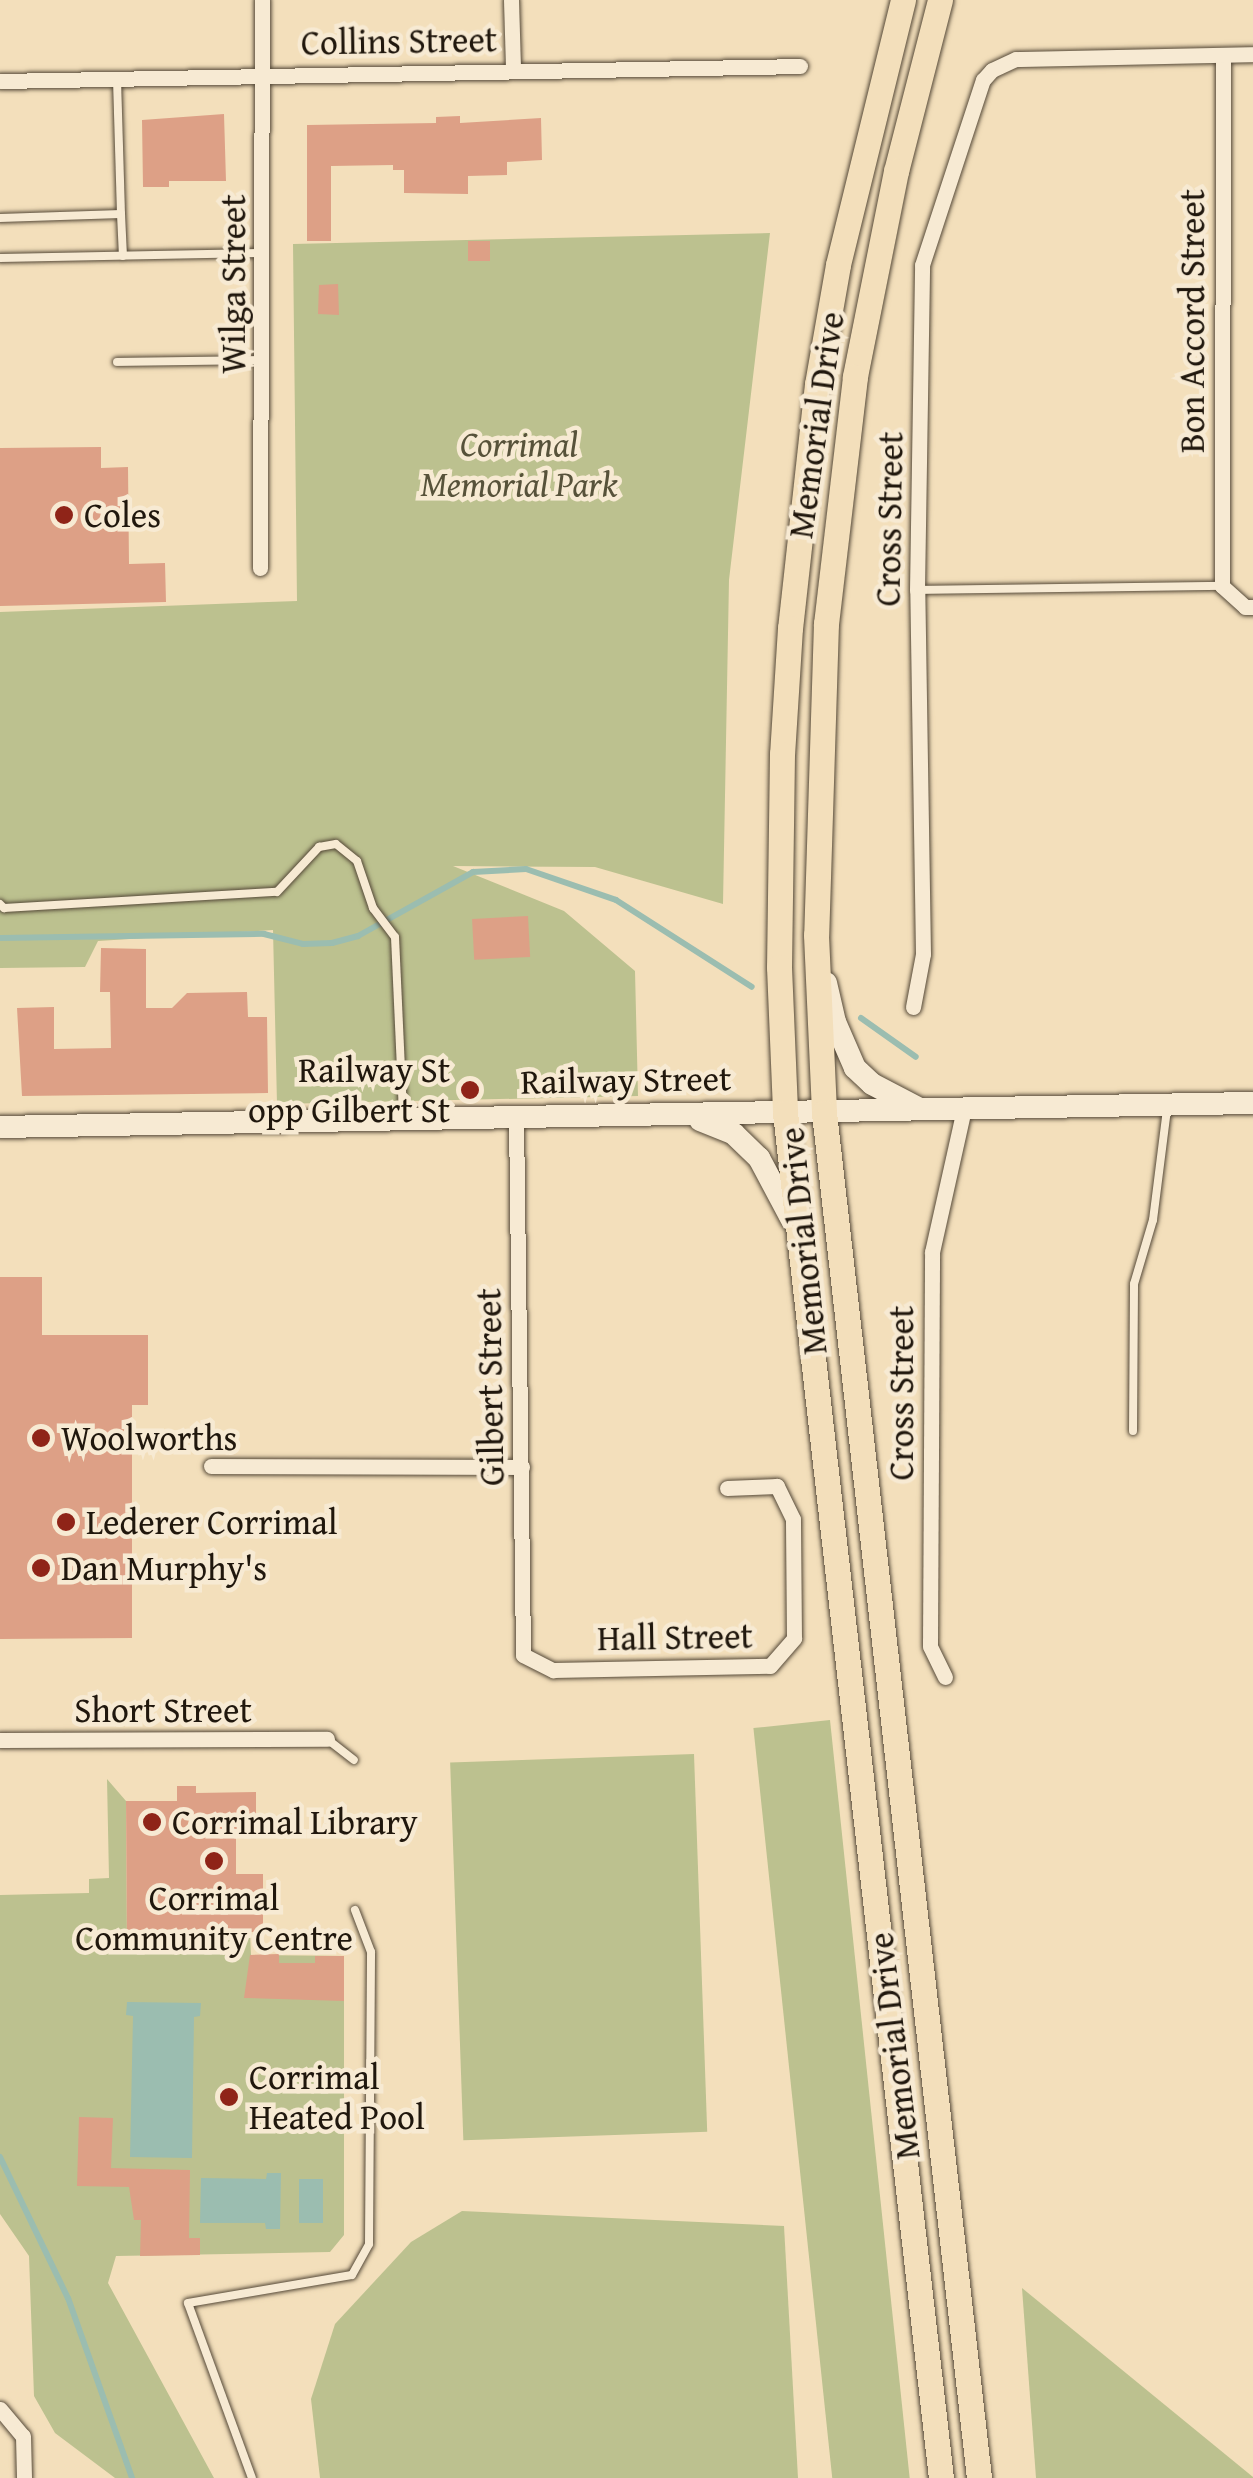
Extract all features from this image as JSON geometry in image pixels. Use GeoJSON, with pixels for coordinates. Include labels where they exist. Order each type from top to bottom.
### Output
{"type":"FeatureCollection","features":[{"type":"Feature","properties":{"kind":"main road","name":"Memorial Drive"},"geometry":{"type":"LineString","coordinates":[[903,0],[838,265],[804,488],[781,788],[778,967],[785,1113],[941,2478]]}},
{"type":"Feature","properties":{"kind":"main road","name":"Memorial Drive"},"geometry":{"type":"LineString","coordinates":[[940,0],[874,270],[839,494],[820,726],[816,935],[824,1113],[979,2478]]}},
{"type":"Feature","properties":{"kind":"main road"},"geometry":{"type":"LineString","coordinates":[[816,935],[835,1022],[855,1068],[872,1084],[922,1110]]}},
{"type":"Feature","properties":{"kind":"main road","name":"Railway Street"},"geometry":{"type":"LineString","coordinates":[[0,1127],[1253,1104]]}},
{"type":"Feature","properties":{"kind":"main road"},"geometry":{"type":"LineString","coordinates":[[679,1114],[722,1127],[750,1147],[779,1188],[799,1238]]}},
{"type":"Feature","properties":{"kind":"street","name":"Wilga Street"},"geometry":{"type":"LineString","coordinates":[[260,568],[264,360],[262,0]]}},
{"type":"Feature","properties":{"kind":"street"},"geometry":{"type":"LineString","coordinates":[[511,0],[514,69]]}},
{"type":"Feature","properties":{"kind":"street"},"geometry":{"type":"LineString","coordinates":[[1222,55],[1253,54]]}},
{"type":"Feature","properties":{"kind":"street","name":"Cross Street"},"geometry":{"type":"LineString","coordinates":[[913,1007],[923,954],[917,590],[922,265],[983,80],[992,70],[1016,59],[1222,55]]}},
{"type":"Feature","properties":{"kind":"street","name":"Bon Accord Street"},"geometry":{"type":"LineString","coordinates":[[1222,55],[1222,586]]}},
{"type":"Feature","properties":{"kind":"street","name":"Collins Street"},"geometry":{"type":"LineString","coordinates":[[0,81],[800,66]]}},
{"type":"Feature","properties":{"kind":"street"},"geometry":{"type":"LineString","coordinates":[[1222,586],[1245,607],[1253,607]]}},
{"type":"Feature","properties":{"kind":"street","name":"Cross Street"},"geometry":{"type":"LineString","coordinates":[[946,1676],[930,1646],[932,1252],[964,1110]]}},
{"type":"Feature","properties":{"kind":"street","name":"Gilbert Street"},"geometry":{"type":"LineString","coordinates":[[516,1117],[523,1656]]}},
{"type":"Feature","properties":{"kind":"street"},"geometry":{"type":"LineString","coordinates":[[210,1466],[522,1467]]}},
{"type":"Feature","properties":{"kind":"street","name":"Hall Street"},"geometry":{"type":"LineString","coordinates":[[523,1656],[553,1670],[770,1666],[794,1638],[792,1518],[777,1486],[727,1488]]}},
{"type":"Feature","properties":{"kind":"street","name":"Short Street"},"geometry":{"type":"LineString","coordinates":[[0,1740],[327,1739]]}},
{"type":"Feature","properties":{"kind":"street"},"geometry":{"type":"LineString","coordinates":[[0,2409],[23,2436],[24,2478]]}},
{"type":"Feature","properties":{"kind":"lane"},"geometry":{"type":"LineString","coordinates":[[117,80],[122,256]]}},
{"type":"Feature","properties":{"kind":"lane"},"geometry":{"type":"LineString","coordinates":[[0,218],[121,214]]}},
{"type":"Feature","properties":{"kind":"lane"},"geometry":{"type":"LineString","coordinates":[[0,258],[264,253]]}},
{"type":"Feature","properties":{"kind":"lane"},"geometry":{"type":"LineString","coordinates":[[117,362],[264,360]]}},
{"type":"Feature","properties":{"kind":"lane"},"geometry":{"type":"LineString","coordinates":[[917,590],[1222,586]]}},
{"type":"Feature","properties":{"kind":"lane"},"geometry":{"type":"LineString","coordinates":[[0,904],[4,908],[277,892],[310,854],[336,844],[358,861],[372,908],[395,937],[403,1120]]}},
{"type":"Feature","properties":{"kind":"lane"},"geometry":{"type":"LineString","coordinates":[[1133,1431],[1134,1284],[1153,1220],[1168,1128],[1167,1105]]}},
{"type":"Feature","properties":{"kind":"lane"},"geometry":{"type":"LineString","coordinates":[[327,1739],[354,1760]]}},
{"type":"Feature","properties":{"kind":"lane"},"geometry":{"type":"LineString","coordinates":[[252,2478],[188,2303],[352,2275],[369,2244],[371,1952],[355,1910]]}},
{"type":"Feature","properties":{"kind":"green space","name":"Corrimal Memorial Park"},"geometry":{"type":"Polygon","coordinates":[[[770,233],[729,580],[723,904],[595,867],[453,866],[564,911],[635,971],[638,1096],[277,1104],[273,930],[98,941],[85,967],[0,968],[0,612],[297,601],[293,244],[770,233]]]}},
{"type":"Feature","properties":{"kind":"green space"},"geometry":{"type":"Polygon","coordinates":[[[830,1720],[910,2478],[832,2478],[753,1728],[830,1720]]]}},
{"type":"Feature","properties":{"kind":"green space"},"geometry":{"type":"Polygon","coordinates":[[[694,1754],[707,2132],[463,2140],[450,1763],[694,1754]]]}},
{"type":"Feature","properties":{"kind":"green space"},"geometry":{"type":"Polygon","coordinates":[[[107,1779],[126,1801],[127,1948],[182,1947],[183,1932],[250,1932],[251,1955],[344,1956],[344,2235],[330,2252],[116,2256],[108,2283],[214,2478],[115,2478],[55,2433],[34,2396],[29,2256],[0,2214],[0,1895],[89,1893],[89,1879],[109,1878],[107,1779]]]}},
{"type":"Feature","properties":{"kind":"green space"},"geometry":{"type":"Polygon","coordinates":[[[462,2211],[784,2226],[798,2478],[320,2478],[311,2399],[335,2324],[411,2242],[462,2211]]]}},
{"type":"Feature","properties":{"kind":"green space"},"geometry":{"type":"Polygon","coordinates":[[[1022,2288],[1253,2477],[1253,2478],[1036,2478],[1022,2288]]]}},
{"type":"Feature","properties":{"kind":"shaded area"},"geometry":{"type":"Polygon","coordinates":[[[127,2002],[201,2003],[200,2016],[194,2017],[192,2158],[130,2157],[133,2016],[126,2015],[127,2002]]]}},
{"type":"Feature","properties":{"kind":"shaded area"},"geometry":{"type":"Polygon","coordinates":[[[267,2173],[281,2173],[280,2229],[266,2229],[265,2223],[200,2223],[201,2178],[266,2179],[267,2173]]]}},
{"type":"Feature","properties":{"kind":"shaded area"},"geometry":{"type":"Polygon","coordinates":[[[299,2179],[323,2179],[323,2223],[299,2223],[299,2179]]]}},
{"type":"Feature","properties":{"kind":"building"},"geometry":{"type":"Polygon","coordinates":[[[224,114],[226,181],[169,181],[169,187],[143,187],[142,120],[224,114]]]}},
{"type":"Feature","properties":{"kind":"building"},"geometry":{"type":"Polygon","coordinates":[[[460,116],[460,123],[541,118],[542,160],[507,162],[507,175],[468,176],[468,194],[404,193],[404,170],[393,170],[393,165],[331,166],[331,241],[307,241],[307,125],[436,123],[436,117],[460,116]]]}},
{"type":"Feature","properties":{"kind":"building"},"geometry":{"type":"Polygon","coordinates":[[[468,241],[490,241],[490,261],[468,261],[468,241]]]}},
{"type":"Feature","properties":{"kind":"building"},"geometry":{"type":"Polygon","coordinates":[[[338,284],[339,315],[318,314],[319,285],[338,284]]]}},
{"type":"Feature","properties":{"kind":"building","name":"Coles"},"geometry":{"type":"Polygon","coordinates":[[[101,447],[101,468],[128,467],[129,564],[165,563],[166,602],[0,606],[0,448],[101,447]]]}},
{"type":"Feature","properties":{"kind":"building"},"geometry":{"type":"Polygon","coordinates":[[[528,916],[530,957],[474,960],[472,919],[528,916]]]}},
{"type":"Feature","properties":{"kind":"building"},"geometry":{"type":"Polygon","coordinates":[[[101,948],[146,949],[146,1008],[172,1008],[187,993],[247,992],[248,1017],[267,1017],[268,1093],[22,1096],[17,1008],[54,1007],[54,1049],[111,1048],[110,992],[100,992],[101,948]]]}},
{"type":"Feature","properties":{"kind":"building","name":"Lederer Corrimal"},"geometry":{"type":"Polygon","coordinates":[[[0,1277],[42,1277],[42,1335],[148,1335],[148,1405],[132,1405],[132,1638],[0,1639],[0,1277]]]}},
{"type":"Feature","properties":{"kind":"building"},"geometry":{"type":"Polygon","coordinates":[[[177,1786],[196,1786],[196,1793],[256,1792],[256,1829],[236,1829],[236,1874],[263,1874],[263,1932],[183,1932],[183,1948],[127,1948],[126,1801],[177,1801],[177,1786]]]}},
{"type":"Feature","properties":{"kind":"building"},"geometry":{"type":"Polygon","coordinates":[[[279,1954],[279,1963],[315,1963],[315,1956],[344,1956],[344,2001],[244,1998],[250,1955],[279,1954]]]}},
{"type":"Feature","properties":{"kind":"building"},"geometry":{"type":"Polygon","coordinates":[[[79,2117],[113,2118],[111,2168],[190,2170],[189,2238],[200,2238],[200,2255],[140,2256],[141,2220],[134,2220],[129,2187],[77,2186],[79,2117]]]}},
{"type":"Feature","properties":{"kind":"waterway"},"geometry":{"type":"LineString","coordinates":[[0,938],[264,934],[303,944],[332,943],[358,936],[473,872],[526,869],[616,900],[752,987]]}},
{"type":"Feature","properties":{"kind":"waterway"},"geometry":{"type":"LineString","coordinates":[[861,1018],[916,1057]]}},
{"type":"Feature","properties":{"kind":"waterway"},"geometry":{"type":"LineString","coordinates":[[0,2157],[68,2298],[132,2478]]}},
{"type":"Feature","properties":{"kind":"place","name":"Coles"},"geometry":{"type":"Point","coordinates":[64,515]}},
{"type":"Feature","properties":{"kind":"place","name":"Railway St opp Gilbert St"},"geometry":{"type":"Point","coordinates":[470,1090]}},
{"type":"Feature","properties":{"kind":"place","name":"Woolworths"},"geometry":{"type":"Point","coordinates":[41,1438]}},
{"type":"Feature","properties":{"kind":"place","name":"Lederer Corrimal"},"geometry":{"type":"Point","coordinates":[66,1522]}},
{"type":"Feature","properties":{"kind":"place","name":"Dan Murphy's"},"geometry":{"type":"Point","coordinates":[41,1568]}},
{"type":"Feature","properties":{"kind":"place","name":"Corrimal Library"},"geometry":{"type":"Point","coordinates":[152,1822]}},
{"type":"Feature","properties":{"kind":"place","name":"Corrimal Community Centre"},"geometry":{"type":"Point","coordinates":[214,1861]}},
{"type":"Feature","properties":{"kind":"place","name":"Corrimal Heated Pool"},"geometry":{"type":"Point","coordinates":[229,2097]}}]}
